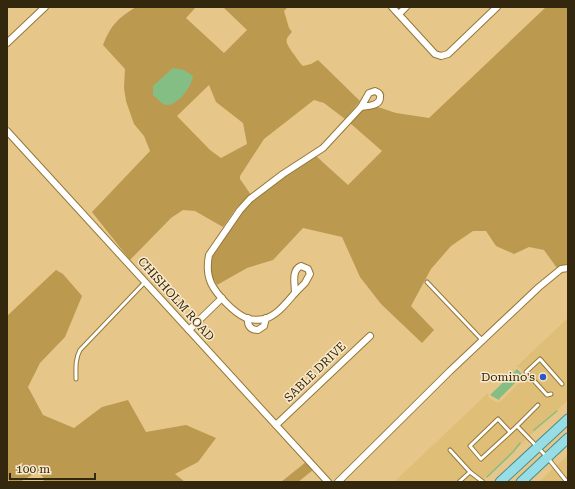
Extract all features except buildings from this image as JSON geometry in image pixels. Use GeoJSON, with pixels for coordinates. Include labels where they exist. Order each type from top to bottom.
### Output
{"type":"FeatureCollection","features":[{"type":"Feature","properties":{"kind":"main road"},"geometry":{"type":"LineString","coordinates":[[504,479],[568,419]]}},
{"type":"Feature","properties":{"kind":"main road"},"geometry":{"type":"LineString","coordinates":[[521,482],[568,438]]}},
{"type":"Feature","properties":{"kind":"street"},"geometry":{"type":"LineString","coordinates":[[392,7],[435,54],[444,56],[448,54],[497,7]]}},
{"type":"Feature","properties":{"kind":"street"},"geometry":{"type":"LineString","coordinates":[[399,14],[406,7]]}},
{"type":"Feature","properties":{"kind":"street"},"geometry":{"type":"LineString","coordinates":[[7,43],[42,8]]}},
{"type":"Feature","properties":{"kind":"street"},"geometry":{"type":"LineString","coordinates":[[295,293],[277,311],[266,318],[254,320],[248,318],[235,310],[215,291],[208,276],[209,255],[217,241],[250,199],[283,174],[323,148],[360,107]]}},
{"type":"Feature","properties":{"kind":"street","name":"CHISHOLM ROAD"},"geometry":{"type":"LineString","coordinates":[[7,131],[328,482]]}},
{"type":"Feature","properties":{"kind":"street"},"geometry":{"type":"LineString","coordinates":[[338,482],[539,287],[561,269],[568,268]]}},
{"type":"Feature","properties":{"kind":"street"},"geometry":{"type":"LineString","coordinates":[[190,330],[222,298]]}},
{"type":"Feature","properties":{"kind":"street"},"geometry":{"type":"LineString","coordinates":[[248,318],[248,325],[251,328],[258,330],[264,326],[266,318]]}},
{"type":"Feature","properties":{"kind":"street","name":"SABLE DRIVE"},"geometry":{"type":"LineString","coordinates":[[276,425],[370,336]]}},
{"type":"Feature","properties":{"kind":"lane"},"geometry":{"type":"LineString","coordinates":[[76,379],[77,355],[80,350],[145,282]]}},
{"type":"Feature","properties":{"kind":"lane"},"geometry":{"type":"LineString","coordinates":[[427,282],[483,340]]}},
{"type":"Feature","properties":{"kind":"lane"},"geometry":{"type":"LineString","coordinates":[[551,394],[547,395],[526,372],[540,359],[562,384]]}},
{"type":"Feature","properties":{"kind":"lane"},"geometry":{"type":"LineString","coordinates":[[510,432],[498,419],[470,446],[481,458],[517,426],[538,405]]}},
{"type":"Feature","properties":{"kind":"lane"},"geometry":{"type":"LineString","coordinates":[[517,426],[548,458],[567,482]]}},
{"type":"Feature","properties":{"kind":"lane"},"geometry":{"type":"LineString","coordinates":[[450,450],[470,472],[483,482]]}},
{"type":"Feature","properties":{"kind":"lane"},"geometry":{"type":"LineString","coordinates":[[460,482],[470,472]]}},
{"type":"Feature","properties":{"kind":"lane"},"geometry":{"type":"LineString","coordinates":[[494,482],[500,477],[504,479]]}},
{"type":"Feature","properties":{"kind":"shaded area"},"geometry":{"type":"Polygon","coordinates":[[[136,7],[196,7],[186,18],[224,53],[247,30],[223,7],[288,7],[284,11],[289,28],[292,32],[287,40],[287,44],[298,61],[303,66],[318,60],[360,101],[345,119],[324,103],[314,100],[264,139],[240,176],[240,179],[251,195],[237,207],[223,227],[195,211],[183,210],[171,218],[130,260],[92,212],[150,151],[144,136],[134,124],[126,101],[124,88],[125,69],[103,45],[112,27],[136,7]],[[209,85],[177,116],[210,150],[221,158],[247,144],[243,123],[216,102],[209,85]]]}},
{"type":"Feature","properties":{"kind":"shaded area"},"geometry":{"type":"Polygon","coordinates":[[[546,7],[568,7],[568,264],[557,268],[544,250],[529,247],[514,254],[496,246],[486,231],[473,231],[451,246],[431,269],[411,306],[434,330],[422,343],[381,304],[360,277],[342,237],[303,228],[273,260],[247,268],[217,285],[213,278],[211,265],[212,257],[234,222],[251,203],[268,188],[316,156],[348,185],[382,151],[350,123],[362,110],[378,107],[396,113],[429,118],[546,7]]]}},
{"type":"Feature","properties":{"kind":"shaded area"},"geometry":{"type":"Polygon","coordinates":[[[173,68],[184,70],[193,76],[184,95],[175,102],[166,105],[153,95],[153,86],[173,68]]]}},
{"type":"Feature","properties":{"kind":"shaded area"},"geometry":{"type":"Polygon","coordinates":[[[56,270],[63,274],[82,296],[65,337],[40,363],[28,387],[43,415],[74,428],[102,407],[128,400],[146,432],[186,425],[216,438],[198,462],[175,474],[185,482],[44,482],[43,477],[37,472],[20,482],[10,482],[7,478],[7,316],[56,270]]]}},
{"type":"Feature","properties":{"kind":"shaded area"},"geometry":{"type":"Polygon","coordinates":[[[568,318],[568,400],[481,482],[394,482],[488,393],[489,398],[498,403],[501,401],[525,377],[525,374],[519,367],[516,367],[568,318]]]}},
{"type":"Feature","properties":{"kind":"shaded area"},"geometry":{"type":"Polygon","coordinates":[[[517,369],[523,375],[499,400],[490,395],[517,369]]]}},
{"type":"Feature","properties":{"kind":"shaded area"},"geometry":{"type":"Polygon","coordinates":[[[568,455],[568,482],[539,482],[568,455]]]}},
{"type":"Feature","properties":{"kind":"shaded area"},"geometry":{"type":"Polygon","coordinates":[[[306,462],[313,470],[298,482],[281,482],[306,462]]]}},
{"type":"Feature","properties":{"kind":"waterway"},"geometry":{"type":"LineString","coordinates":[[534,430],[557,411]]}},
{"type":"Feature","properties":{"kind":"waterway"},"geometry":{"type":"LineString","coordinates":[[487,477],[513,452],[520,443]]}},
{"type":"Feature","properties":{"kind":"place","name":"Domino's"},"geometry":{"type":"Point","coordinates":[543,377]}}]}
